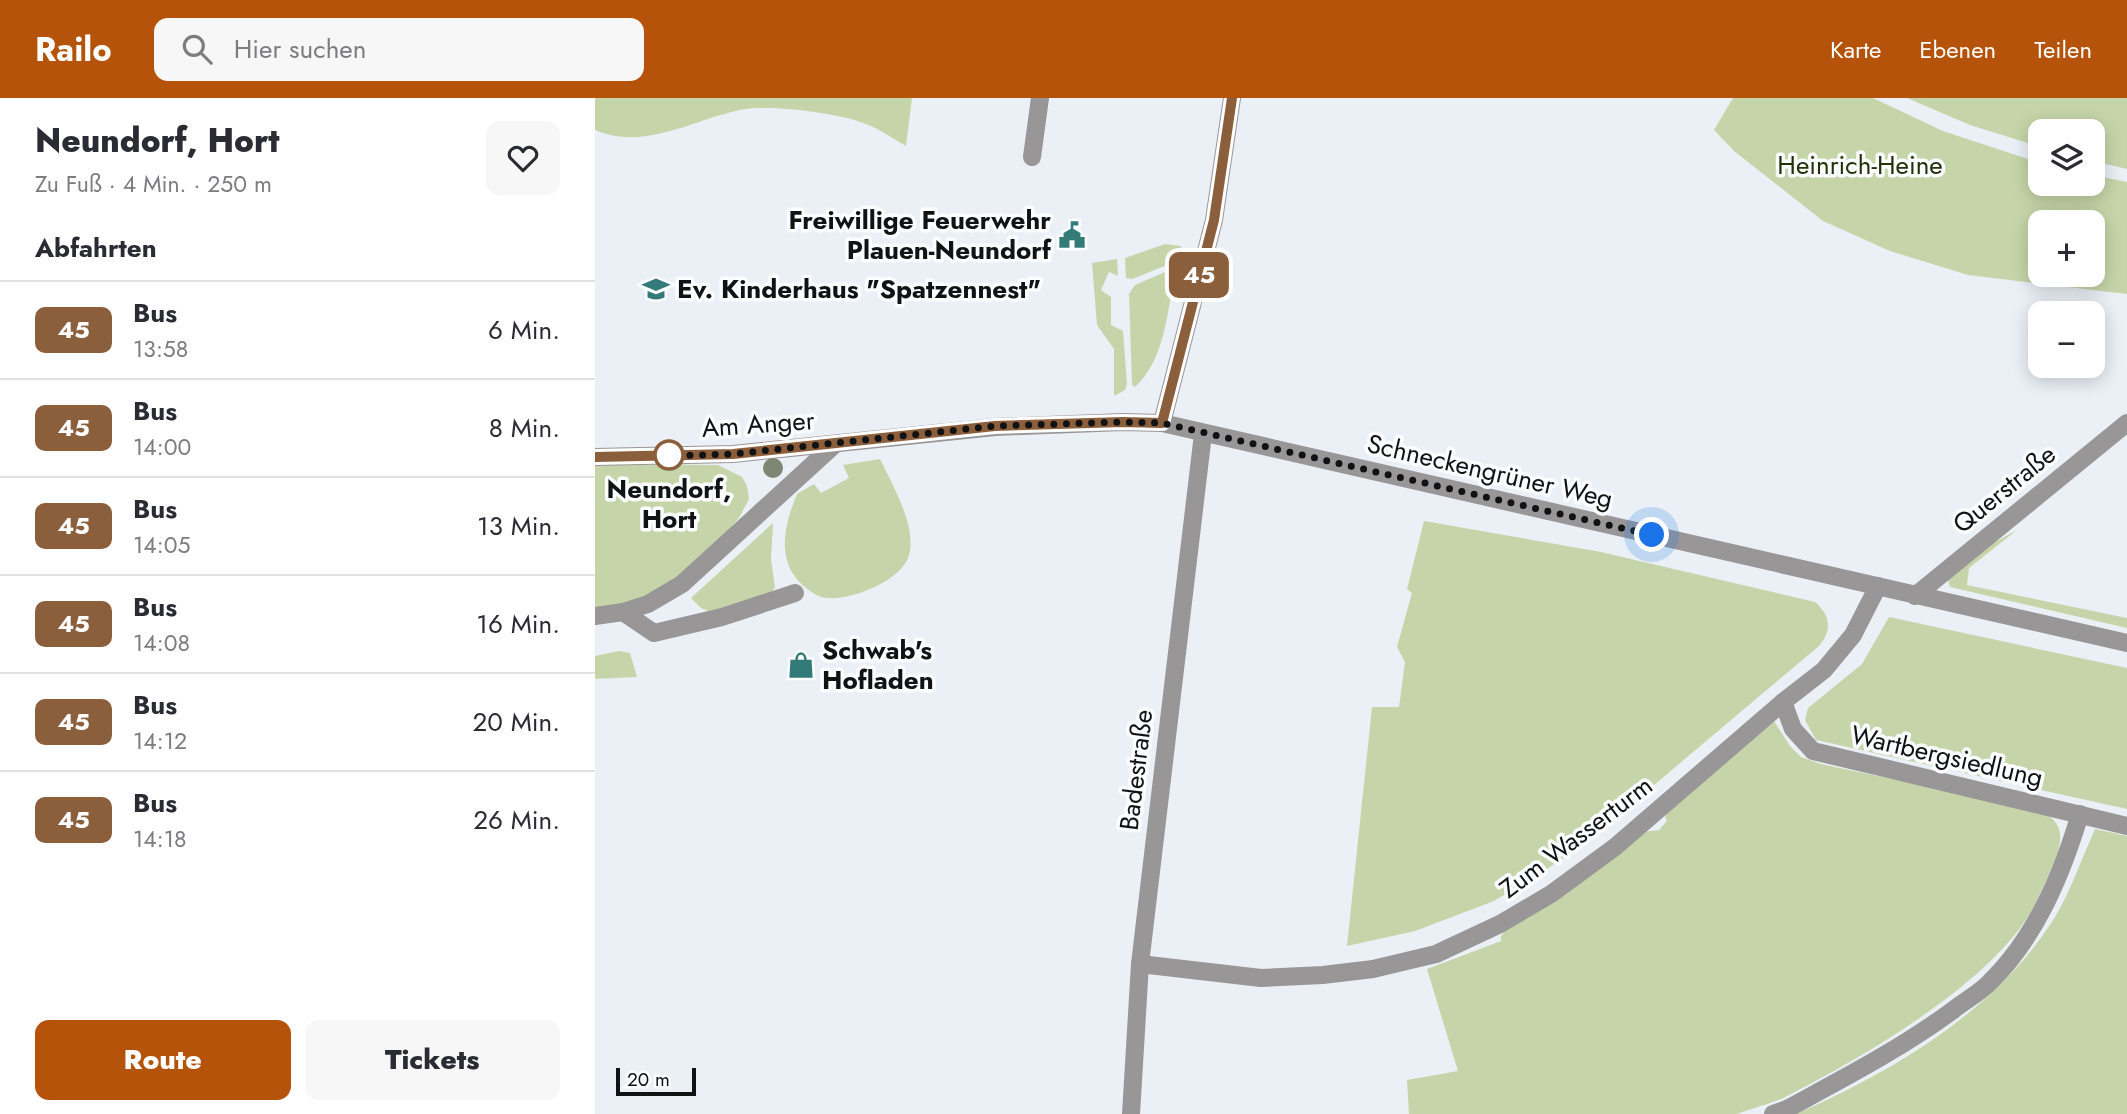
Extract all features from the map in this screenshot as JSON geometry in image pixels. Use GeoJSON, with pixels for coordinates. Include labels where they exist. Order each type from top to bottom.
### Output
{"type":"FeatureCollection","features":[{"type":"Feature","properties":{"kind":"street"},"geometry":{"type":"LineString","coordinates":[[1032,158],[1040,98]]}},
{"type":"Feature","properties":{"kind":"street"},"geometry":{"type":"LineString","coordinates":[[1162,423],[1214,220],[1232,98]]}},
{"type":"Feature","properties":{"kind":"street","name":"Schneckengrüner Weg"},"geometry":{"type":"LineString","coordinates":[[834,445],[995,426],[1162,423],[2127,643]]}},
{"type":"Feature","properties":{"kind":"street","name":"Querstraße"},"geometry":{"type":"LineString","coordinates":[[1915,596],[2127,423]]}},
{"type":"Feature","properties":{"kind":"street","name":"Badestraße"},"geometry":{"type":"LineString","coordinates":[[1131,1114],[1140,964],[1203,434]]}},
{"type":"Feature","properties":{"kind":"street","name":"Am Anger"},"geometry":{"type":"LineString","coordinates":[[595,457],[733,454],[834,445]]}},
{"type":"Feature","properties":{"kind":"street","name":"Am Anger"},"geometry":{"type":"LineString","coordinates":[[595,616],[623,612],[648,604],[682,584],[834,445]]}},
{"type":"Feature","properties":{"kind":"street","name":"Zum Wasserturm"},"geometry":{"type":"LineString","coordinates":[[1140,964],[1261,978],[1323,975],[1373,969],[1436,954],[1500,925],[1551,894],[1615,846],[1824,670],[1853,635],[1878,586]]}},
{"type":"Feature","properties":{"kind":"street"},"geometry":{"type":"LineString","coordinates":[[623,612],[654,633],[722,617],[795,593]]}},
{"type":"Feature","properties":{"kind":"street","name":"Wartbergsiedlung"},"geometry":{"type":"LineString","coordinates":[[1783,702],[1793,729],[1813,751],[2127,826]]}},
{"type":"Feature","properties":{"kind":"street"},"geometry":{"type":"LineString","coordinates":[[1773,1114],[1787,1109],[1912,1040],[1990,983],[2019,947],[2044,905],[2066,863],[2080,814]]}},
{"type":"Feature","properties":{"kind":"green space"},"geometry":{"type":"Polygon","coordinates":[[[595,98],[912,98],[906,146],[852,119],[772,108],[727,113],[652,135],[614,136],[595,130],[595,98]]]}},
{"type":"Feature","properties":{"kind":"green space","name":"Heinrich-Heine"},"geometry":{"type":"Polygon","coordinates":[[[1733,98],[1873,98],[1943,131],[2028,159],[2028,196],[2105,196],[2105,177],[2127,182],[2127,294],[2068,287],[2105,287],[2105,210],[2028,210],[2028,282],[1968,275],[1890,251],[1823,221],[1734,151],[1714,130],[1733,98]]]}},
{"type":"Feature","properties":{"kind":"green space"},"geometry":{"type":"Polygon","coordinates":[[[1907,98],[2127,98],[2127,169],[2105,164],[2105,119],[2028,119],[2028,143],[1970,125],[1907,98]]]}},
{"type":"Feature","properties":{"kind":"green space"},"geometry":{"type":"Polygon","coordinates":[[[1165,244],[1181,246],[1177,261],[1132,279],[1126,278],[1125,258],[1165,244]]]}},
{"type":"Feature","properties":{"kind":"green space"},"geometry":{"type":"Polygon","coordinates":[[[1117,259],[1118,276],[1109,272],[1101,290],[1111,297],[1111,325],[1123,331],[1127,384],[1125,390],[1114,396],[1114,349],[1097,325],[1092,263],[1117,259]]]}},
{"type":"Feature","properties":{"kind":"green space"},"geometry":{"type":"Polygon","coordinates":[[[1172,269],[1175,271],[1164,333],[1153,363],[1135,387],[1132,385],[1129,294],[1135,285],[1172,269]]]}},
{"type":"Feature","properties":{"kind":"green space"},"geometry":{"type":"Polygon","coordinates":[[[880,459],[907,518],[911,544],[905,564],[887,580],[863,592],[839,598],[816,595],[796,577],[789,567],[786,555],[786,531],[797,494],[814,484],[821,493],[849,478],[843,465],[880,459]]]}},
{"type":"Feature","properties":{"kind":"green space"},"geometry":{"type":"Polygon","coordinates":[[[595,464],[718,465],[742,477],[749,499],[739,518],[717,543],[673,583],[639,601],[595,609],[595,464]]]}},
{"type":"Feature","properties":{"kind":"green space"},"geometry":{"type":"Polygon","coordinates":[[[1424,521],[1601,552],[1815,602],[1827,617],[1828,628],[1819,646],[1584,844],[1538,875],[1494,901],[1415,931],[1347,946],[1372,707],[1399,707],[1405,662],[1397,647],[1412,593],[1407,589],[1424,521]]]}},
{"type":"Feature","properties":{"kind":"green space"},"geometry":{"type":"Polygon","coordinates":[[[773,523],[771,559],[775,587],[770,595],[721,610],[708,611],[701,608],[691,598],[773,523]]]}},
{"type":"Feature","properties":{"kind":"green space"},"geometry":{"type":"Polygon","coordinates":[[[2017,530],[1969,568],[1967,585],[2127,618],[2127,628],[1950,587],[1948,580],[1979,551],[2017,530]]]}},
{"type":"Feature","properties":{"kind":"green space"},"geometry":{"type":"Polygon","coordinates":[[[1889,617],[2127,668],[2127,809],[1816,740],[1805,720],[1808,708],[1862,664],[1889,617]]]}},
{"type":"Feature","properties":{"kind":"green space"},"geometry":{"type":"Polygon","coordinates":[[[619,651],[630,653],[637,677],[595,679],[595,656],[619,651]]]}},
{"type":"Feature","properties":{"kind":"green space"},"geometry":{"type":"Polygon","coordinates":[[[1772,718],[1790,746],[1801,757],[1821,764],[2038,810],[2054,820],[2060,834],[2056,858],[2029,915],[2009,942],[1952,994],[1885,1041],[1787,1096],[1737,1114],[1409,1114],[1407,1080],[1458,1071],[1427,969],[1501,941],[1507,927],[1643,832],[1659,830],[1667,821],[1665,817],[1669,810],[1772,718]]]}},
{"type":"Feature","properties":{"kind":"green space"},"geometry":{"type":"Polygon","coordinates":[[[2095,829],[2127,836],[2127,1114],[1796,1114],[1906,1057],[1941,1034],[2004,981],[2055,917],[2095,829]]]}},
{"type":"Feature","properties":{"kind":"bus line","name":"45"},"geometry":{"type":"LineString","coordinates":[[595,457],[733,454],[995,426],[1162,423],[1214,220],[1232,98]]}},
{"type":"Feature","properties":{"kind":"place","name":"Freiwillige Feuerwehr Plauen-Neundorf"},"geometry":{"type":"Point","coordinates":[1072,235]}},
{"type":"Feature","properties":{"kind":"place","name":"Ev. Kinderhaus \"Spatzennest\""},"geometry":{"type":"Point","coordinates":[656,289]}},
{"type":"Feature","properties":{"kind":"place","name":"Neundorf, Hort"},"geometry":{"type":"Point","coordinates":[669,455]}},
{"type":"Feature","properties":{"kind":"place","name":"Schwab's Hofladen"},"geometry":{"type":"Point","coordinates":[801,665]}},
{"type":"Feature","properties":{"kind":"route"},"geometry":{"type":"LineString","coordinates":[[669,455],[667,456],[733,454],[995,426],[1162,423],[1652,535]]}}]}
